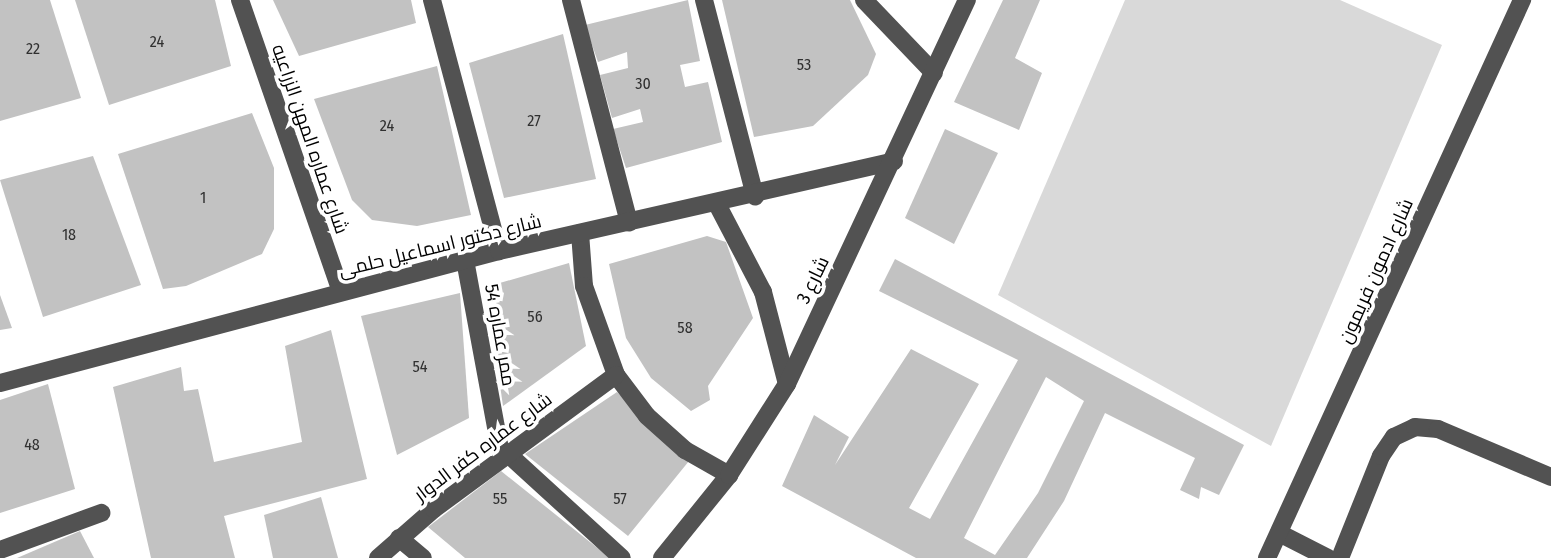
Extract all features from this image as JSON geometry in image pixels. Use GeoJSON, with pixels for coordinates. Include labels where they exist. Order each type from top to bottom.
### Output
{"type":"FeatureCollection","features":[{"type":"Feature","properties":{"kind":"street","name":"شارع عماره المهن الزراعيه"},"geometry":{"type":"LineString","coordinates":[[240,0],[341,292]]}},
{"type":"Feature","properties":{"kind":"street"},"geometry":{"type":"LineString","coordinates":[[432,0],[499,251]]}},
{"type":"Feature","properties":{"kind":"street"},"geometry":{"type":"LineString","coordinates":[[571,0],[629,223]]}},
{"type":"Feature","properties":{"kind":"street"},"geometry":{"type":"LineString","coordinates":[[704,0],[755,196]]}},
{"type":"Feature","properties":{"kind":"street"},"geometry":{"type":"LineString","coordinates":[[864,0],[934,72]]}},
{"type":"Feature","properties":{"kind":"street","name":"شارع 3"},"geometry":{"type":"LineString","coordinates":[[662,558],[729,475],[787,384],[894,161],[967,0]]}},
{"type":"Feature","properties":{"kind":"street","name":"شارع ادمون فريمون"},"geometry":{"type":"LineString","coordinates":[[1267,558],[1522,0]]}},
{"type":"Feature","properties":{"kind":"street","name":"شارع دكتور اسماعيل حلمى"},"geometry":{"type":"LineString","coordinates":[[0,383],[499,251],[755,196],[894,161]]}},
{"type":"Feature","properties":{"kind":"street"},"geometry":{"type":"LineString","coordinates":[[717,204],[763,292],[787,384]]}},
{"type":"Feature","properties":{"kind":"street"},"geometry":{"type":"LineString","coordinates":[[580,233],[587,298],[617,375],[675,441],[729,475]]}},
{"type":"Feature","properties":{"kind":"street","name":"ممر عماره 54"},"geometry":{"type":"LineString","coordinates":[[465,260],[505,457]]}},
{"type":"Feature","properties":{"kind":"street","name":"شارع عماره كفر الدوار"},"geometry":{"type":"LineString","coordinates":[[378,558],[399,538],[617,375]]}},
{"type":"Feature","properties":{"kind":"street"},"geometry":{"type":"LineString","coordinates":[[1340,558],[1381,456],[1394,438],[1415,427],[1438,429],[1551,477]]}},
{"type":"Feature","properties":{"kind":"street"},"geometry":{"type":"LineString","coordinates":[[505,457],[622,558]]}},
{"type":"Feature","properties":{"kind":"street"},"geometry":{"type":"LineString","coordinates":[[0,550],[101,513]]}},
{"type":"Feature","properties":{"kind":"street"},"geometry":{"type":"LineString","coordinates":[[1279,533],[1328,558]]}},
{"type":"Feature","properties":{"kind":"street"},"geometry":{"type":"LineString","coordinates":[[399,538],[423,558]]}},
{"type":"Feature","properties":{"kind":"shaded area"},"geometry":{"type":"Polygon","coordinates":[[[1125,0],[1340,0],[1442,45],[1271,446],[998,295],[1125,0]]]}},
{"type":"Feature","properties":{"kind":"building"},"geometry":{"type":"Polygon","coordinates":[[[0,0],[50,0],[81,98],[0,121],[0,0]]]}},
{"type":"Feature","properties":{"kind":"building"},"geometry":{"type":"Polygon","coordinates":[[[75,0],[215,0],[231,66],[109,105],[75,0]]]}},
{"type":"Feature","properties":{"kind":"building"},"geometry":{"type":"Polygon","coordinates":[[[273,0],[411,0],[416,23],[299,56],[273,0]]]}},
{"type":"Feature","properties":{"kind":"building"},"geometry":{"type":"Polygon","coordinates":[[[688,0],[700,61],[680,65],[685,87],[708,82],[722,142],[626,168],[613,129],[643,122],[640,109],[612,118],[600,75],[628,68],[627,52],[598,62],[585,25],[688,0]]]}},
{"type":"Feature","properties":{"kind":"building"},"geometry":{"type":"Polygon","coordinates":[[[722,0],[850,0],[876,54],[868,75],[813,126],[754,137],[722,0]]]}},
{"type":"Feature","properties":{"kind":"building"},"geometry":{"type":"Polygon","coordinates":[[[1003,0],[1040,0],[1015,58],[1042,73],[1019,130],[954,102],[1003,0]]]}},
{"type":"Feature","properties":{"kind":"building"},"geometry":{"type":"Polygon","coordinates":[[[563,34],[596,179],[504,198],[469,63],[563,34]]]}},
{"type":"Feature","properties":{"kind":"building"},"geometry":{"type":"Polygon","coordinates":[[[437,66],[471,215],[417,226],[372,220],[352,200],[314,99],[437,66]]]}},
{"type":"Feature","properties":{"kind":"building"},"geometry":{"type":"Polygon","coordinates":[[[252,113],[274,168],[274,229],[262,254],[186,286],[163,289],[118,154],[252,113]]]}},
{"type":"Feature","properties":{"kind":"building"},"geometry":{"type":"Polygon","coordinates":[[[945,129],[998,153],[954,244],[905,218],[945,129]]]}},
{"type":"Feature","properties":{"kind":"building"},"geometry":{"type":"Polygon","coordinates":[[[93,156],[141,285],[43,317],[0,180],[93,156]]]}},
{"type":"Feature","properties":{"kind":"building"},"geometry":{"type":"Polygon","coordinates":[[[707,236],[726,242],[753,318],[708,386],[710,400],[691,411],[651,378],[626,338],[609,264],[707,236]]]}},
{"type":"Feature","properties":{"kind":"building"},"geometry":{"type":"Polygon","coordinates":[[[895,259],[1244,445],[1219,495],[1201,487],[1199,499],[1180,490],[1195,458],[1105,413],[1064,501],[1027,558],[916,558],[782,486],[814,415],[849,437],[835,465],[911,349],[979,384],[909,508],[930,519],[1018,360],[879,291],[895,259]],[[1046,377],[964,538],[995,555],[1038,493],[1084,401],[1046,377]]]}},
{"type":"Feature","properties":{"kind":"building"},"geometry":{"type":"Polygon","coordinates":[[[569,263],[586,346],[503,406],[486,287],[569,263]]]}},
{"type":"Feature","properties":{"kind":"building"},"geometry":{"type":"Polygon","coordinates":[[[460,293],[469,418],[397,455],[361,316],[460,293]]]}},
{"type":"Feature","properties":{"kind":"building"},"geometry":{"type":"Polygon","coordinates":[[[0,295],[12,328],[0,330],[0,295]]]}},
{"type":"Feature","properties":{"kind":"building"},"geometry":{"type":"Polygon","coordinates":[[[331,330],[367,479],[224,516],[235,558],[151,558],[113,387],[181,367],[184,391],[198,389],[214,462],[302,442],[285,346],[331,330]]]}},
{"type":"Feature","properties":{"kind":"building"},"geometry":{"type":"Polygon","coordinates":[[[48,384],[75,489],[0,513],[0,400],[48,384]]]}},
{"type":"Feature","properties":{"kind":"building"},"geometry":{"type":"Polygon","coordinates":[[[617,392],[689,461],[628,536],[525,454],[617,392]]]}},
{"type":"Feature","properties":{"kind":"building"},"geometry":{"type":"Polygon","coordinates":[[[501,471],[610,558],[465,558],[428,527],[501,471]]]}},
{"type":"Feature","properties":{"kind":"building"},"geometry":{"type":"Polygon","coordinates":[[[321,497],[338,558],[273,558],[264,515],[321,497]]]}},
{"type":"Feature","properties":{"kind":"building"},"geometry":{"type":"Polygon","coordinates":[[[80,531],[94,558],[17,558],[80,531]]]}}]}
